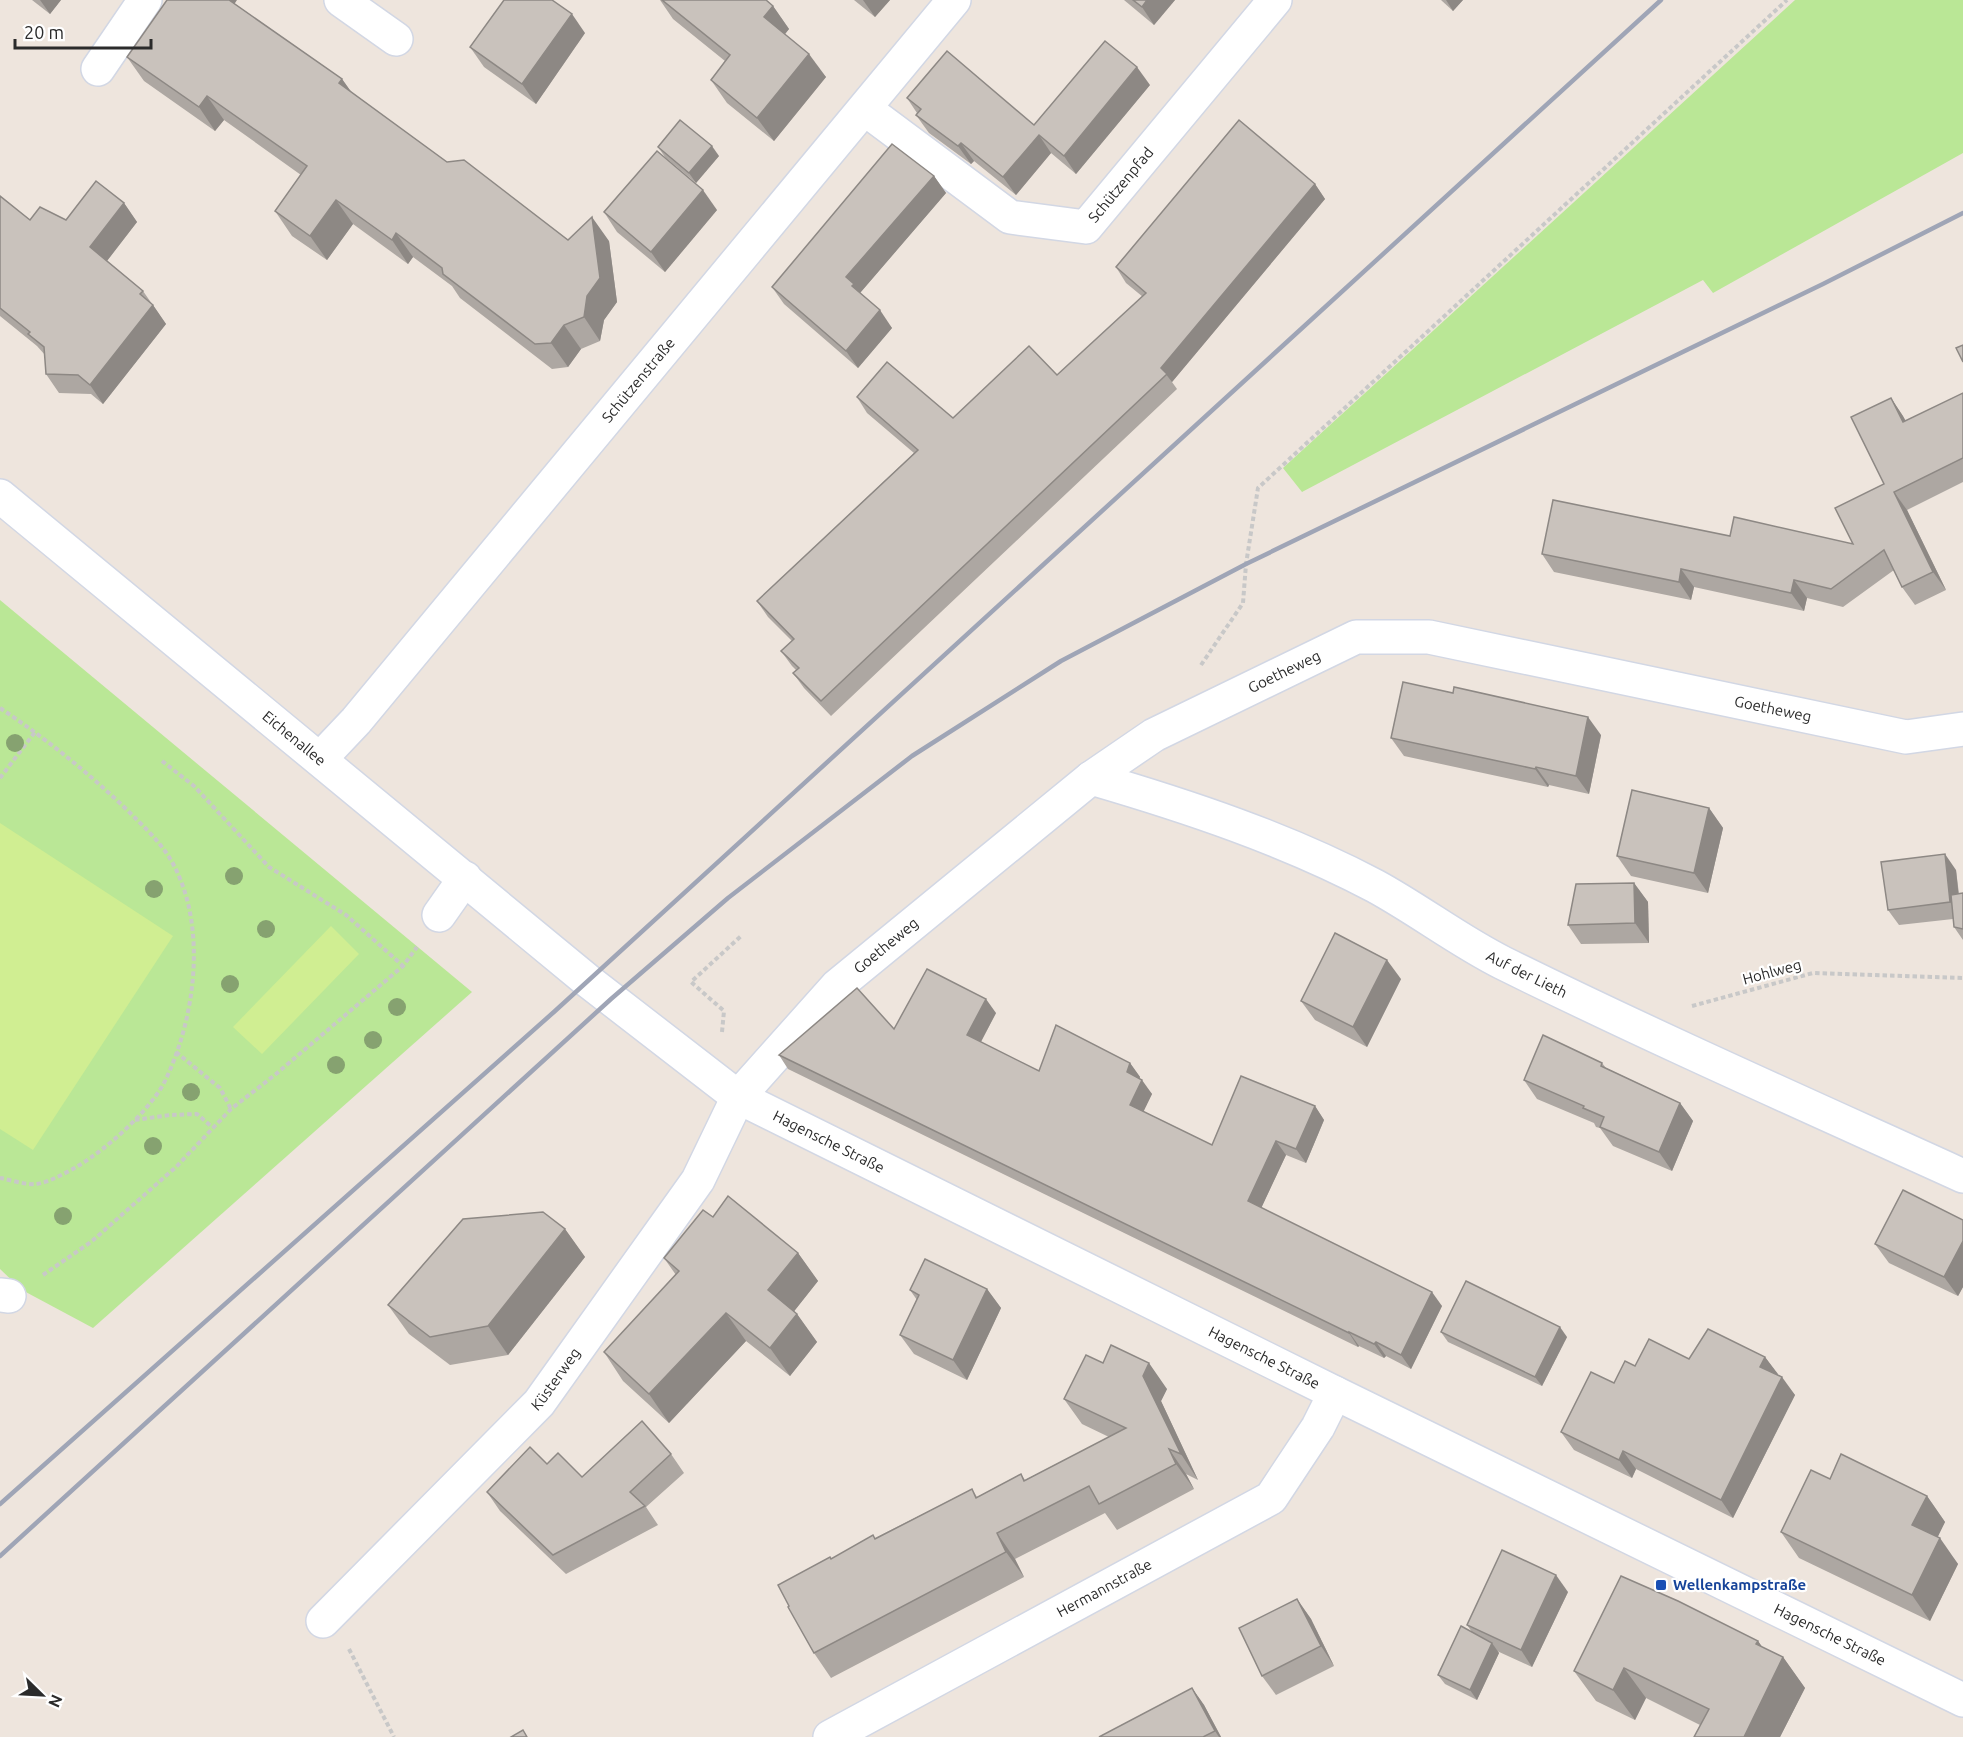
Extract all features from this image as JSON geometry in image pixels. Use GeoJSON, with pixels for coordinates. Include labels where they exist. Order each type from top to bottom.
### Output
{"type":"FeatureCollection","features":[{"type":"Feature","properties":{"kind":"street"},"geometry":{"type":"LineString","coordinates":[[98,69],[145,0]]}},
{"type":"Feature","properties":{"kind":"street"},"geometry":{"type":"LineString","coordinates":[[341,0],[396,39]]}},
{"type":"Feature","properties":{"kind":"street","name":"Schützenstraße"},"geometry":{"type":"LineString","coordinates":[[320,759],[356,721],[954,0]]}},
{"type":"Feature","properties":{"kind":"street","name":"Schützenpfad"},"geometry":{"type":"LineString","coordinates":[[865,109],[1010,217],[1086,227],[1275,0]]}},
{"type":"Feature","properties":{"kind":"street","name":"Eichenallee"},"geometry":{"type":"LineString","coordinates":[[0,496],[588,981]]}},
{"type":"Feature","properties":{"kind":"street","name":"Goetheweg"},"geometry":{"type":"LineString","coordinates":[[738,1097],[837,986],[1091,778],[1154,735],[1356,637],[1429,637],[1906,737],[1963,729]]}},
{"type":"Feature","properties":{"kind":"street","name":"Auf der Lieth"},"geometry":{"type":"LineString","coordinates":[[1091,778],[1166,800],[1302,851],[1375,886],[1491,957],[1628,1024],[1963,1176]]}},
{"type":"Feature","properties":{"kind":"street"},"geometry":{"type":"LineString","coordinates":[[439,915],[465,878]]}},
{"type":"Feature","properties":{"kind":"street","name":"Hagensche Straße"},"geometry":{"type":"LineString","coordinates":[[588,981],[738,1097],[1335,1393],[1963,1700]]}},
{"type":"Feature","properties":{"kind":"street","name":"Küsterweg"},"geometry":{"type":"LineString","coordinates":[[327,1618],[539,1403],[698,1180],[738,1097]]}},
{"type":"Feature","properties":{"kind":"street","name":"Hermannstraße"},"geometry":{"type":"LineString","coordinates":[[830,1737],[1271,1498],[1318,1427],[1335,1393]]}},
{"type":"Feature","properties":{"kind":"path"},"geometry":{"type":"LineString","coordinates":[[1198,669],[1243,603],[1246,564],[1258,488],[1787,0]]}},
{"type":"Feature","properties":{"kind":"path"},"geometry":{"type":"LineString","coordinates":[[0,708],[36,732],[94,778],[159,841],[178,872],[188,901],[194,942],[191,984],[184,1026],[176,1052],[164,1083],[134,1120],[112,1143],[83,1163],[57,1176],[36,1184],[0,1178]]}},
{"type":"Feature","properties":{"kind":"path"},"geometry":{"type":"LineString","coordinates":[[0,778],[36,732]]}},
{"type":"Feature","properties":{"kind":"path"},"geometry":{"type":"LineString","coordinates":[[162,761],[194,786],[268,867],[346,915],[403,966]]}},
{"type":"Feature","properties":{"kind":"path"},"geometry":{"type":"LineString","coordinates":[[722,1032],[724,1011],[691,982],[741,936]]}},
{"type":"Feature","properties":{"kind":"path"},"geometry":{"type":"LineString","coordinates":[[4,1295],[22,1290],[92,1242],[176,1167],[231,1109],[276,1074],[403,966],[416,947]]}},
{"type":"Feature","properties":{"kind":"path","name":"Hohlweg"},"geometry":{"type":"LineString","coordinates":[[1628,1024],[1813,973],[1963,978]]}},
{"type":"Feature","properties":{"kind":"path"},"geometry":{"type":"LineString","coordinates":[[176,1052],[220,1088],[231,1109]]}},
{"type":"Feature","properties":{"kind":"path"},"geometry":{"type":"LineString","coordinates":[[134,1120],[198,1114],[212,1128]]}},
{"type":"Feature","properties":{"kind":"path"},"geometry":{"type":"LineString","coordinates":[[327,1618],[394,1737]]}},
{"type":"Feature","properties":{"kind":"green space"},"geometry":{"type":"Polygon","coordinates":[[[1795,0],[1963,0],[1963,153],[1713,293],[1703,280],[1302,492],[1283,468],[1795,0]]]}},
{"type":"Feature","properties":{"kind":"green space"},"geometry":{"type":"Polygon","coordinates":[[[0,600],[472,992],[93,1328],[22,1290],[0,1269],[0,600]]]}},
{"type":"Feature","properties":{"kind":"green space"},"geometry":{"type":"Polygon","coordinates":[[[0,823],[173,936],[33,1150],[0,1129],[0,823]]]}},
{"type":"Feature","properties":{"kind":"green space"},"geometry":{"type":"Polygon","coordinates":[[[331,926],[359,954],[262,1054],[233,1027],[331,926]]]}},
{"type":"Feature","properties":{"kind":"building"},"geometry":{"type":"Polygon","coordinates":[[[167,0],[229,0],[342,79],[339,83],[447,162],[464,160],[568,240],[592,217],[600,278],[587,296],[584,317],[564,325],[551,343],[535,344],[443,274],[442,268],[396,233],[392,240],[336,200],[310,236],[275,211],[307,166],[207,96],[199,107],[127,57],[167,0]]]}},
{"type":"Feature","properties":{"kind":"building"},"geometry":{"type":"Polygon","coordinates":[[[504,0],[552,0],[572,14],[522,84],[470,47],[504,0]]]}},
{"type":"Feature","properties":{"kind":"building"},"geometry":{"type":"Polygon","coordinates":[[[662,0],[766,0],[773,6],[764,17],[809,54],[757,118],[711,80],[730,55],[662,0]]]}},
{"type":"Feature","properties":{"kind":"building"},"geometry":{"type":"Polygon","coordinates":[[[1133,0],[1147,0],[1142,7],[1133,0]]]}},
{"type":"Feature","properties":{"kind":"building"},"geometry":{"type":"Polygon","coordinates":[[[1105,41],[1137,67],[1064,156],[1039,135],[1003,177],[961,143],[958,146],[916,115],[921,109],[907,98],[947,51],[1034,125],[1105,41]]]}},
{"type":"Feature","properties":{"kind":"building"},"geometry":{"type":"Polygon","coordinates":[[[680,120],[712,146],[689,173],[658,147],[680,120]]]}},
{"type":"Feature","properties":{"kind":"building"},"geometry":{"type":"Polygon","coordinates":[[[1239,120],[1315,184],[1161,368],[1167,374],[821,701],[793,673],[799,668],[781,651],[794,639],[757,601],[918,450],[857,397],[887,362],[953,418],[1029,346],[1057,375],[1146,293],[1116,267],[1239,120]]]}},
{"type":"Feature","properties":{"kind":"building"},"geometry":{"type":"Polygon","coordinates":[[[892,144],[934,176],[846,277],[854,284],[852,286],[880,310],[846,351],[772,287],[892,144]]]}},
{"type":"Feature","properties":{"kind":"building"},"geometry":{"type":"Polygon","coordinates":[[[657,151],[703,190],[651,252],[604,212],[657,151]]]}},
{"type":"Feature","properties":{"kind":"building"},"geometry":{"type":"Polygon","coordinates":[[[96,181],[124,203],[90,247],[143,291],[140,294],[153,305],[90,385],[78,375],[46,374],[44,347],[28,334],[30,332],[0,308],[0,196],[30,220],[40,207],[66,220],[96,181]]]}},
{"type":"Feature","properties":{"kind":"building"},"geometry":{"type":"Polygon","coordinates":[[[1963,345],[1963,362],[1956,348],[1963,345]]]}},
{"type":"Feature","properties":{"kind":"building"},"geometry":{"type":"Polygon","coordinates":[[[1963,393],[1963,458],[1894,492],[1933,572],[1902,587],[1884,550],[1831,589],[1794,580],[1791,593],[1681,569],[1679,582],[1542,554],[1553,500],[1730,536],[1734,517],[1853,544],[1835,508],[1884,484],[1851,417],[1891,398],[1903,422],[1963,393]]]}},
{"type":"Feature","properties":{"kind":"building"},"geometry":{"type":"Polygon","coordinates":[[[1403,682],[1453,693],[1454,687],[1588,717],[1576,776],[1391,738],[1403,682]]]}},
{"type":"Feature","properties":{"kind":"building"},"geometry":{"type":"Polygon","coordinates":[[[1632,790],[1709,808],[1694,873],[1617,856],[1632,790]]]}},
{"type":"Feature","properties":{"kind":"building"},"geometry":{"type":"Polygon","coordinates":[[[1945,854],[1950,902],[1888,910],[1881,862],[1945,854]]]}},
{"type":"Feature","properties":{"kind":"building"},"geometry":{"type":"Polygon","coordinates":[[[1634,883],[1635,923],[1568,925],[1576,884],[1634,883]]]}},
{"type":"Feature","properties":{"kind":"building"},"geometry":{"type":"Polygon","coordinates":[[[1963,893],[1963,929],[1954,927],[1951,895],[1963,893]]]}},
{"type":"Feature","properties":{"kind":"building"},"geometry":{"type":"Polygon","coordinates":[[[1335,933],[1387,960],[1353,1027],[1301,1001],[1335,933]]]}},
{"type":"Feature","properties":{"kind":"building"},"geometry":{"type":"Polygon","coordinates":[[[927,969],[986,999],[967,1035],[1039,1071],[1056,1025],[1130,1063],[1127,1072],[1142,1080],[1130,1105],[1212,1145],[1241,1076],[1315,1106],[1296,1149],[1276,1141],[1248,1201],[1432,1292],[1401,1355],[1376,1342],[1374,1344],[1349,1333],[779,1055],[857,988],[894,1029],[927,969]]]}},
{"type":"Feature","properties":{"kind":"building"},"geometry":{"type":"Polygon","coordinates":[[[1543,1035],[1602,1063],[1601,1066],[1680,1103],[1659,1152],[1600,1127],[1604,1117],[1524,1080],[1543,1035]]]}},
{"type":"Feature","properties":{"kind":"building"},"geometry":{"type":"Polygon","coordinates":[[[1903,1190],[1963,1220],[1963,1241],[1944,1277],[1875,1244],[1903,1190]]]}},
{"type":"Feature","properties":{"kind":"building"},"geometry":{"type":"Polygon","coordinates":[[[728,1196],[798,1253],[768,1290],[797,1314],[770,1348],[726,1313],[649,1394],[604,1352],[679,1271],[664,1258],[703,1210],[713,1217],[728,1196]]]}},
{"type":"Feature","properties":{"kind":"building"},"geometry":{"type":"Polygon","coordinates":[[[543,1212],[565,1229],[488,1326],[430,1337],[388,1305],[463,1219],[543,1212]]]}},
{"type":"Feature","properties":{"kind":"building"},"geometry":{"type":"Polygon","coordinates":[[[925,1259],[987,1289],[953,1360],[900,1335],[919,1295],[910,1290],[925,1259]]]}},
{"type":"Feature","properties":{"kind":"building"},"geometry":{"type":"Polygon","coordinates":[[[1466,1281],[1560,1327],[1535,1377],[1441,1332],[1466,1281]]]}},
{"type":"Feature","properties":{"kind":"building"},"geometry":{"type":"Polygon","coordinates":[[[1708,1329],[1765,1357],[1760,1367],[1782,1377],[1721,1500],[1623,1451],[1619,1460],[1561,1432],[1591,1372],[1614,1383],[1625,1361],[1635,1366],[1649,1339],[1689,1359],[1708,1329]]]}},
{"type":"Feature","properties":{"kind":"building"},"geometry":{"type":"Polygon","coordinates":[[[1111,1345],[1149,1363],[1143,1376],[1181,1454],[1169,1449],[1176,1464],[1099,1504],[1089,1486],[997,1533],[1006,1552],[814,1653],[778,1585],[873,1535],[875,1539],[972,1489],[976,1498],[1021,1474],[1024,1481],[1126,1428],[1064,1399],[1086,1355],[1103,1363],[1111,1345]]]}},
{"type":"Feature","properties":{"kind":"building"},"geometry":{"type":"Polygon","coordinates":[[[642,1421],[671,1454],[630,1492],[645,1506],[553,1555],[487,1492],[530,1447],[547,1464],[558,1453],[582,1477],[642,1421]]]}},
{"type":"Feature","properties":{"kind":"building"},"geometry":{"type":"Polygon","coordinates":[[[1841,1454],[1927,1496],[1912,1525],[1940,1538],[1912,1595],[1781,1532],[1811,1470],[1830,1479],[1841,1454]]]}},
{"type":"Feature","properties":{"kind":"building"},"geometry":{"type":"Polygon","coordinates":[[[1502,1550],[1556,1575],[1521,1650],[1467,1625],[1502,1550]]]}},
{"type":"Feature","properties":{"kind":"building"},"geometry":{"type":"Polygon","coordinates":[[[1621,1576],[1678,1601],[1758,1641],[1756,1644],[1783,1657],[1744,1737],[1694,1737],[1709,1709],[1624,1668],[1613,1690],[1574,1671],[1621,1576]]]}},
{"type":"Feature","properties":{"kind":"building"},"geometry":{"type":"Polygon","coordinates":[[[1297,1599],[1321,1646],[1262,1676],[1239,1628],[1297,1599]]]}},
{"type":"Feature","properties":{"kind":"building"},"geometry":{"type":"Polygon","coordinates":[[[1461,1626],[1492,1643],[1470,1690],[1438,1675],[1461,1626]]]}},
{"type":"Feature","properties":{"kind":"building"},"geometry":{"type":"Polygon","coordinates":[[[1192,1688],[1215,1731],[1203,1737],[1099,1737],[1192,1688]]]}},
{"type":"Feature","properties":{"kind":"building"},"geometry":{"type":"Polygon","coordinates":[[[523,1730],[527,1737],[511,1737],[523,1730]]]}},
{"type":"Feature","properties":{"kind":"railway"},"geometry":{"type":"LineString","coordinates":[[0,1504],[555,1011],[1661,0]]}},
{"type":"Feature","properties":{"kind":"railway"},"geometry":{"type":"LineString","coordinates":[[0,1556],[611,999],[728,898],[912,756],[1061,661],[1246,564],[1823,284],[1963,213]]}},
{"type":"Feature","properties":{"kind":"place","name":"Wellenkampstraße"},"geometry":{"type":"Point","coordinates":[1661,1585]}}]}
